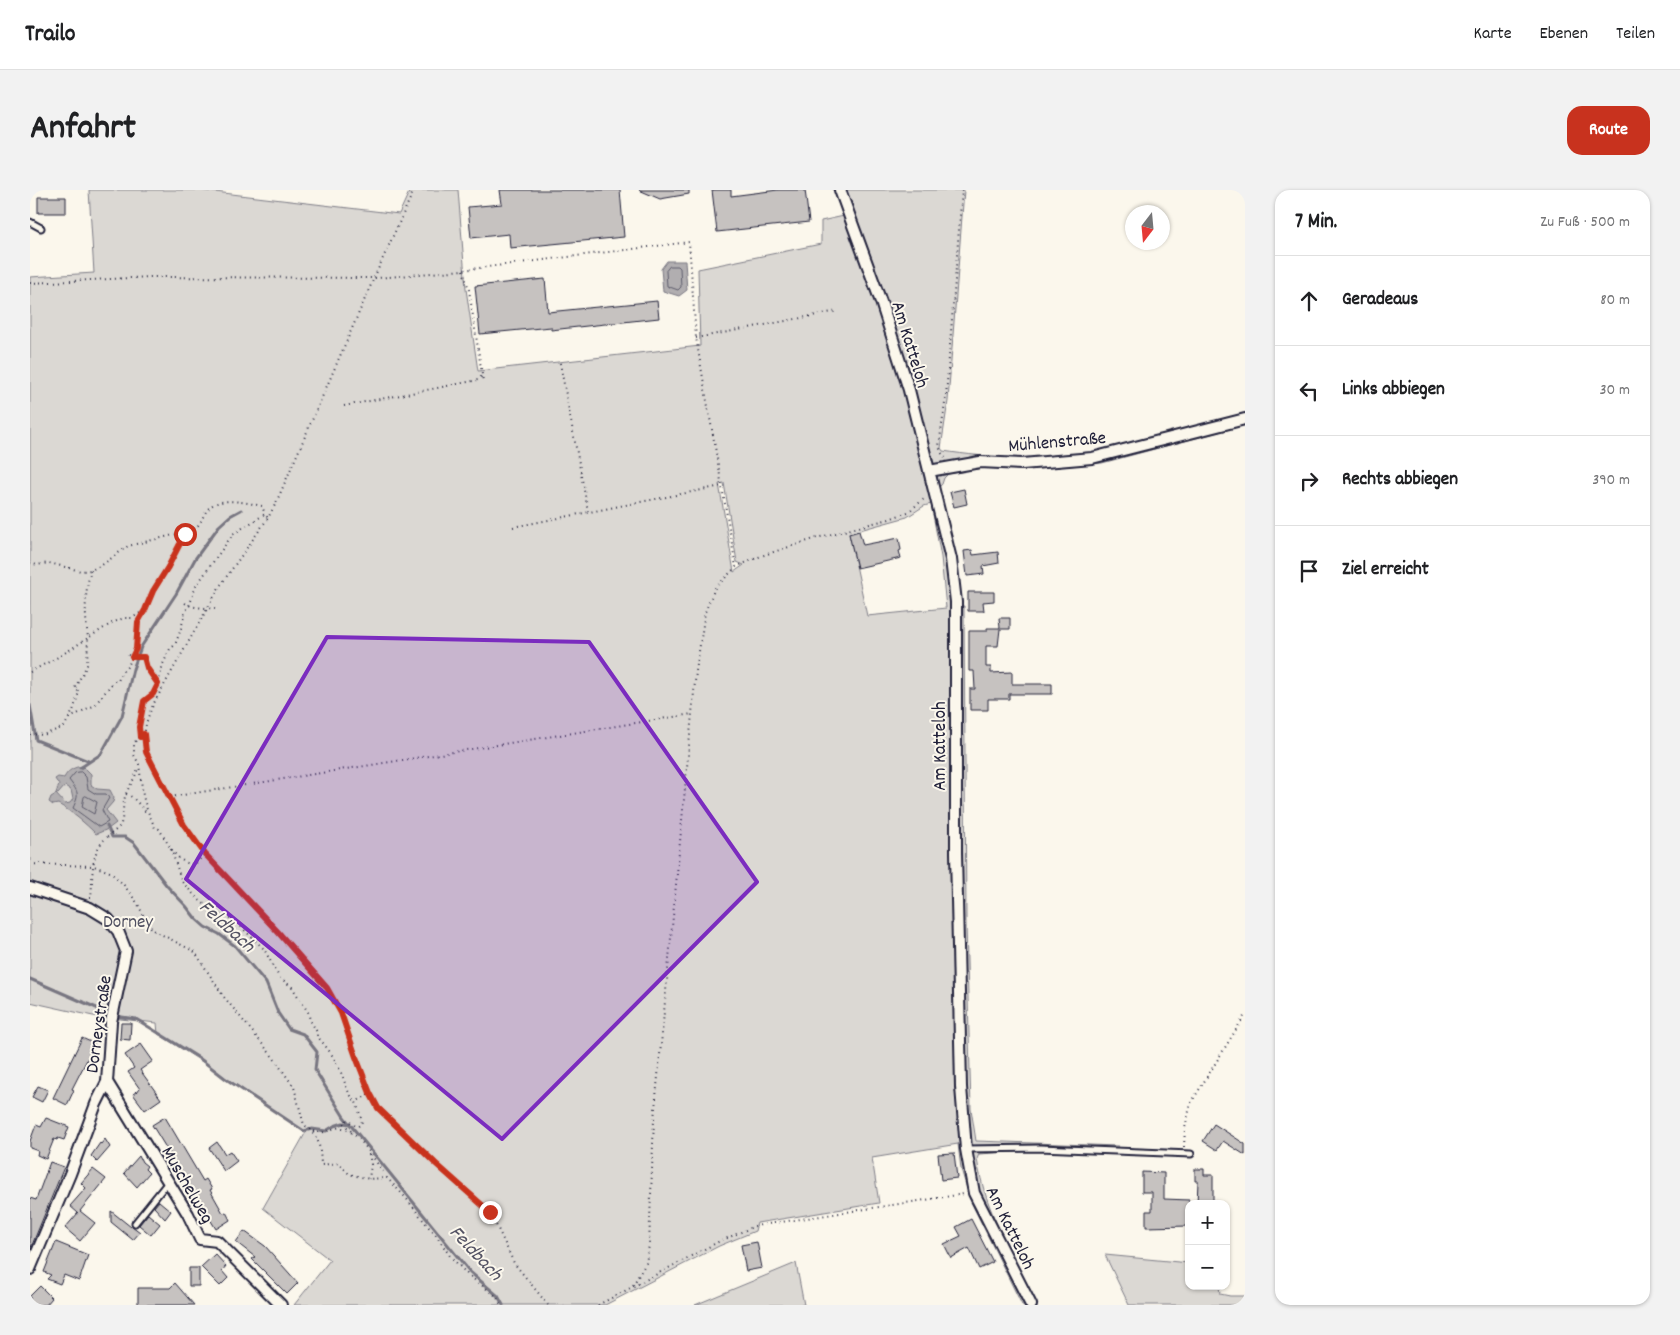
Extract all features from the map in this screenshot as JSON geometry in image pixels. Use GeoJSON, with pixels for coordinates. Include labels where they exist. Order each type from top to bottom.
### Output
{"type":"FeatureCollection","features":[{"type":"Feature","properties":{"kind":"street","name":"Am Katteloh"},"geometry":{"type":"LineString","coordinates":[[840,190],[881,302],[909,390],[951,559],[956,602],[956,862],[961,1087],[966,1149],[974,1193],[1031,1305]]}},
{"type":"Feature","properties":{"kind":"street","name":"Mühlenstraße"},"geometry":{"type":"LineString","coordinates":[[929,471],[980,462],[1022,464],[1092,458],[1245,419]]}},
{"type":"Feature","properties":{"kind":"street","name":"Dorneystraße"},"geometry":{"type":"LineString","coordinates":[[30,888],[90,908],[108,919],[118,931],[126,951],[111,1022],[108,1082],[96,1104],[70,1174],[30,1269]]}},
{"type":"Feature","properties":{"kind":"street","name":"Muschelweg"},"geometry":{"type":"LineString","coordinates":[[108,1082],[188,1214],[200,1238],[217,1241],[281,1305]]}},
{"type":"Feature","properties":{"kind":"lane"},"geometry":{"type":"LineString","coordinates":[[30,222],[41,228]]}},
{"type":"Feature","properties":{"kind":"lane"},"geometry":{"type":"LineString","coordinates":[[966,1149],[1040,1148],[1191,1154]]}},
{"type":"Feature","properties":{"kind":"lane"},"geometry":{"type":"LineString","coordinates":[[136,1223],[169,1182]]}},
{"type":"Feature","properties":{"kind":"path"},"geometry":{"type":"LineString","coordinates":[[414,190],[276,503],[268,518],[220,586],[171,671],[147,718],[144,734],[146,752],[184,825],[205,854],[327,988],[341,1013],[370,1093],[378,1108],[490,1212],[514,1263],[548,1305]]}},
{"type":"Feature","properties":{"kind":"path"},"geometry":{"type":"LineString","coordinates":[[953,468],[941,452],[939,446],[946,396],[962,190]]}},
{"type":"Feature","properties":{"kind":"path"},"geometry":{"type":"LineString","coordinates":[[30,283],[151,278],[374,278],[463,270],[689,242],[696,338],[736,567]]}},
{"type":"Feature","properties":{"kind":"path"},"geometry":{"type":"LineString","coordinates":[[463,270],[483,381]]}},
{"type":"Feature","properties":{"kind":"path"},"geometry":{"type":"LineString","coordinates":[[696,338],[838,311]]}},
{"type":"Feature","properties":{"kind":"path"},"geometry":{"type":"LineString","coordinates":[[560,363],[588,511]]}},
{"type":"Feature","properties":{"kind":"path"},"geometry":{"type":"LineString","coordinates":[[344,406],[478,380],[482,376]]}},
{"type":"Feature","properties":{"kind":"path"},"geometry":{"type":"LineString","coordinates":[[513,527],[722,486]]}},
{"type":"Feature","properties":{"kind":"path"},"geometry":{"type":"LineString","coordinates":[[634,1285],[646,1263],[649,1245],[654,1119],[700,634],[705,612],[714,588],[736,567],[761,556],[808,541],[895,517],[908,512],[925,498]]}},
{"type":"Feature","properties":{"kind":"path"},"geometry":{"type":"LineString","coordinates":[[69,718],[79,715],[88,707],[94,706],[114,681],[118,681],[121,673],[128,666],[136,649],[138,622],[153,591],[185,534],[198,527],[209,507],[220,502],[241,502],[262,506],[268,518]]}},
{"type":"Feature","properties":{"kind":"path"},"geometry":{"type":"LineString","coordinates":[[140,737],[139,727],[144,701],[153,694],[158,684],[163,664],[170,649],[175,645],[185,612],[196,586],[233,534],[265,514]]}},
{"type":"Feature","properties":{"kind":"path"},"geometry":{"type":"LineString","coordinates":[[30,563],[37,565],[49,563],[81,571],[91,570],[102,565],[128,546],[190,532]]}},
{"type":"Feature","properties":{"kind":"path"},"geometry":{"type":"LineString","coordinates":[[30,734],[43,735],[64,728],[79,692],[76,688],[87,665],[88,638],[85,602],[91,570]]}},
{"type":"Feature","properties":{"kind":"path"},"geometry":{"type":"LineString","coordinates":[[186,603],[191,607],[215,609]]}},
{"type":"Feature","properties":{"kind":"path"},"geometry":{"type":"LineString","coordinates":[[30,672],[60,656],[112,623],[124,618],[132,618],[145,610]]}},
{"type":"Feature","properties":{"kind":"path"},"geometry":{"type":"LineString","coordinates":[[128,655],[144,657],[147,668],[158,684]]}},
{"type":"Feature","properties":{"kind":"path"},"geometry":{"type":"LineString","coordinates":[[170,797],[692,714]]}},
{"type":"Feature","properties":{"kind":"path"},"geometry":{"type":"LineString","coordinates":[[144,734],[134,743],[134,755],[139,764],[143,796],[155,828],[159,830],[180,859],[195,864],[205,854]]}},
{"type":"Feature","properties":{"kind":"path"},"geometry":{"type":"LineString","coordinates":[[90,908],[97,849],[120,826],[122,807],[126,794],[136,776],[139,764]]}},
{"type":"Feature","properties":{"kind":"path"},"geometry":{"type":"LineString","coordinates":[[126,794],[131,795],[140,807],[150,815]]}},
{"type":"Feature","properties":{"kind":"path"},"geometry":{"type":"LineString","coordinates":[[171,848],[182,882],[215,913],[233,919],[248,932],[264,949],[279,977],[292,987],[308,1012],[317,1036],[337,1063],[347,1092],[356,1102],[362,1121],[361,1124],[357,1126],[347,1120],[343,1123],[383,1172]]}},
{"type":"Feature","properties":{"kind":"path"},"geometry":{"type":"LineString","coordinates":[[30,864],[94,866],[110,872],[124,884],[138,904],[146,921],[154,930],[195,952],[224,997],[273,1057],[294,1087],[304,1125],[319,1133],[337,1128],[353,1133]]}},
{"type":"Feature","properties":{"kind":"path"},"geometry":{"type":"LineString","coordinates":[[1183,1154],[1185,1128],[1191,1103],[1245,1015]]}},
{"type":"Feature","properties":{"kind":"path"},"geometry":{"type":"LineString","coordinates":[[356,1102],[370,1093]]}},
{"type":"Feature","properties":{"kind":"path"},"geometry":{"type":"LineString","coordinates":[[313,1131],[320,1148],[321,1165],[339,1163],[349,1174],[369,1179],[387,1178],[436,1235],[450,1256],[468,1275],[496,1296],[501,1305]]}},
{"type":"Feature","properties":{"kind":"path"},"geometry":{"type":"LineString","coordinates":[[369,1153],[371,1164],[369,1179]]}},
{"type":"Feature","properties":{"kind":"path"},"geometry":{"type":"LineString","coordinates":[[599,1305],[718,1242],[755,1226],[974,1193]]}},
{"type":"Feature","properties":{"kind":"highlighted area"},"geometry":{"type":"Polygon","coordinates":[[[327,637],[589,642],[757,882],[502,1139],[186,879],[327,637]]]}},
{"type":"Feature","properties":{"kind":"green space","name":"Dorney"},"geometry":{"type":"Polygon","coordinates":[[[89,190],[198,190],[399,214],[410,190],[458,190],[466,289],[478,371],[700,346],[698,269],[821,244],[821,221],[844,216],[839,190],[964,190],[948,401],[941,448],[943,451],[1014,458],[1085,454],[1125,446],[1245,415],[1245,425],[1102,463],[1023,470],[982,468],[948,474],[932,495],[947,562],[950,607],[964,606],[966,924],[971,1109],[976,1141],[1118,1146],[1118,1154],[1026,1151],[979,1154],[977,1159],[981,1179],[993,1216],[1038,1305],[1022,1305],[971,1202],[961,1169],[958,1144],[872,1158],[879,1203],[757,1223],[755,1231],[719,1246],[605,1305],[294,1305],[330,1260],[263,1208],[306,1132],[158,1034],[157,1023],[93,1016],[30,1002],[30,277],[94,273],[89,190]],[[724,483],[719,484],[734,572],[744,565],[737,562],[724,483]],[[931,504],[924,506],[907,517],[849,533],[867,616],[946,608],[941,557],[931,504]]]}},
{"type":"Feature","properties":{"kind":"green space"},"geometry":{"type":"Polygon","coordinates":[[[1105,1255],[1185,1263],[1185,1290],[1220,1290],[1220,1294],[1245,1296],[1245,1305],[1129,1305],[1105,1255]]]}},
{"type":"Feature","properties":{"kind":"green space"},"geometry":{"type":"Polygon","coordinates":[[[796,1263],[804,1305],[695,1305],[796,1263]]]}},
{"type":"Feature","properties":{"kind":"water"},"geometry":{"type":"Polygon","coordinates":[[[667,261],[685,261],[687,290],[679,296],[663,291],[661,269],[667,261]]]}},
{"type":"Feature","properties":{"kind":"water"},"geometry":{"type":"Polygon","coordinates":[[[83,766],[91,774],[91,785],[97,789],[110,790],[114,798],[106,810],[116,823],[96,834],[68,810],[58,804],[53,805],[49,802],[51,797],[56,794],[65,804],[70,803],[73,799],[71,790],[65,786],[58,794],[56,793],[59,785],[55,779],[58,777],[64,778],[72,769],[83,766]]]}},
{"type":"Feature","properties":{"kind":"building"},"geometry":{"type":"Polygon","coordinates":[[[500,190],[620,190],[624,237],[510,248],[509,234],[471,238],[468,207],[502,204],[500,190]]]}},
{"type":"Feature","properties":{"kind":"building"},"geometry":{"type":"Polygon","coordinates":[[[639,190],[689,190],[689,194],[660,199],[639,190]]]}},
{"type":"Feature","properties":{"kind":"building"},"geometry":{"type":"Polygon","coordinates":[[[712,190],[731,190],[731,196],[778,190],[805,190],[809,222],[717,232],[712,190]]]}},
{"type":"Feature","properties":{"kind":"building"},"geometry":{"type":"Polygon","coordinates":[[[38,197],[66,197],[66,213],[38,213],[38,197]]]}},
{"type":"Feature","properties":{"kind":"building"},"geometry":{"type":"Polygon","coordinates":[[[545,279],[548,312],[657,301],[659,318],[551,330],[551,327],[480,334],[475,286],[545,279]]]}},
{"type":"Feature","properties":{"kind":"building"},"geometry":{"type":"Polygon","coordinates":[[[964,489],[967,504],[954,507],[950,492],[964,489]]]}},
{"type":"Feature","properties":{"kind":"building"},"geometry":{"type":"Polygon","coordinates":[[[859,531],[863,545],[899,538],[901,558],[857,568],[849,534],[859,531]]]}},
{"type":"Feature","properties":{"kind":"building"},"geometry":{"type":"Polygon","coordinates":[[[972,550],[973,555],[998,552],[999,563],[983,566],[984,574],[967,576],[964,551],[972,550]]]}},
{"type":"Feature","properties":{"kind":"building"},"geometry":{"type":"Polygon","coordinates":[[[968,592],[994,592],[994,601],[983,602],[984,611],[968,611],[968,592]]]}},
{"type":"Feature","properties":{"kind":"building"},"geometry":{"type":"Polygon","coordinates":[[[999,618],[1010,618],[1010,629],[1000,629],[998,646],[986,646],[986,667],[991,667],[991,673],[1012,672],[1012,684],[1052,684],[1052,694],[1009,694],[1009,699],[988,699],[988,710],[970,710],[970,689],[975,689],[974,671],[969,671],[969,631],[987,631],[987,628],[1000,628],[999,618]]]}},
{"type":"Feature","properties":{"kind":"building"},"geometry":{"type":"Polygon","coordinates":[[[121,1023],[131,1023],[130,1040],[120,1039],[121,1023]]]}},
{"type":"Feature","properties":{"kind":"building"},"geometry":{"type":"Polygon","coordinates":[[[82,1038],[95,1044],[72,1089],[74,1090],[67,1105],[53,1098],[82,1038]]]}},
{"type":"Feature","properties":{"kind":"building"},"geometry":{"type":"Polygon","coordinates":[[[141,1044],[153,1061],[140,1070],[161,1099],[145,1110],[133,1094],[140,1089],[128,1072],[134,1068],[125,1055],[141,1044]]]}},
{"type":"Feature","properties":{"kind":"building"},"geometry":{"type":"Polygon","coordinates":[[[38,1086],[48,1090],[42,1102],[32,1097],[38,1086]]]}},
{"type":"Feature","properties":{"kind":"building"},"geometry":{"type":"Polygon","coordinates":[[[165,1117],[203,1181],[206,1179],[223,1213],[226,1212],[230,1220],[216,1229],[152,1125],[165,1117]]]}},
{"type":"Feature","properties":{"kind":"building"},"geometry":{"type":"Polygon","coordinates":[[[46,1118],[69,1127],[64,1140],[54,1139],[46,1159],[37,1155],[38,1151],[30,1148],[30,1141],[36,1125],[41,1127],[46,1118]]]}},
{"type":"Feature","properties":{"kind":"building"},"geometry":{"type":"Polygon","coordinates":[[[1214,1124],[1245,1144],[1245,1155],[1223,1141],[1217,1150],[1203,1141],[1214,1124]]]}},
{"type":"Feature","properties":{"kind":"building"},"geometry":{"type":"Polygon","coordinates":[[[105,1139],[110,1147],[97,1162],[91,1156],[105,1139]]]}},
{"type":"Feature","properties":{"kind":"building"},"geometry":{"type":"Polygon","coordinates":[[[217,1142],[225,1154],[230,1151],[237,1161],[224,1171],[209,1148],[217,1142]]]}},
{"type":"Feature","properties":{"kind":"building"},"geometry":{"type":"Polygon","coordinates":[[[954,1153],[957,1178],[941,1180],[938,1154],[954,1153]]]}},
{"type":"Feature","properties":{"kind":"building"},"geometry":{"type":"Polygon","coordinates":[[[139,1156],[147,1166],[145,1169],[149,1173],[137,1187],[124,1173],[139,1156]]]}},
{"type":"Feature","properties":{"kind":"building"},"geometry":{"type":"Polygon","coordinates":[[[50,1162],[64,1167],[30,1250],[30,1198],[36,1200],[50,1162]]]}},
{"type":"Feature","properties":{"kind":"building"},"geometry":{"type":"Polygon","coordinates":[[[93,1169],[106,1179],[80,1211],[95,1223],[80,1241],[65,1228],[78,1213],[70,1206],[86,1188],[81,1183],[93,1169]]]}},
{"type":"Feature","properties":{"kind":"building"},"geometry":{"type":"Polygon","coordinates":[[[1195,1169],[1204,1169],[1204,1175],[1213,1175],[1213,1200],[1197,1200],[1198,1181],[1195,1181],[1195,1169]]]}},
{"type":"Feature","properties":{"kind":"building"},"geometry":{"type":"Polygon","coordinates":[[[1142,1172],[1164,1173],[1164,1199],[1189,1200],[1185,1200],[1185,1226],[1146,1227],[1146,1211],[1152,1211],[1152,1192],[1142,1192],[1142,1172]]]}},
{"type":"Feature","properties":{"kind":"building"},"geometry":{"type":"Polygon","coordinates":[[[159,1201],[171,1211],[165,1219],[154,1207],[159,1201]]]}},
{"type":"Feature","properties":{"kind":"building"},"geometry":{"type":"Polygon","coordinates":[[[111,1211],[140,1232],[133,1240],[111,1222],[111,1211]]]}},
{"type":"Feature","properties":{"kind":"building"},"geometry":{"type":"Polygon","coordinates":[[[148,1214],[160,1224],[151,1235],[139,1225],[148,1214]]]}},
{"type":"Feature","properties":{"kind":"building"},"geometry":{"type":"Polygon","coordinates":[[[971,1219],[993,1262],[979,1269],[969,1248],[951,1258],[944,1244],[961,1236],[956,1227],[971,1219]]]}},
{"type":"Feature","properties":{"kind":"building"},"geometry":{"type":"Polygon","coordinates":[[[244,1231],[265,1246],[298,1283],[287,1294],[252,1259],[255,1257],[236,1242],[244,1231]]]}},
{"type":"Feature","properties":{"kind":"building"},"geometry":{"type":"Polygon","coordinates":[[[56,1242],[88,1255],[79,1281],[64,1275],[60,1284],[47,1279],[51,1275],[44,1272],[56,1242]]]}},
{"type":"Feature","properties":{"kind":"building"},"geometry":{"type":"Polygon","coordinates":[[[757,1242],[762,1268],[746,1271],[741,1245],[757,1242]]]}},
{"type":"Feature","properties":{"kind":"building"},"geometry":{"type":"Polygon","coordinates":[[[215,1254],[226,1266],[222,1271],[228,1278],[220,1286],[201,1267],[215,1254]]]}},
{"type":"Feature","properties":{"kind":"building"},"geometry":{"type":"Polygon","coordinates":[[[189,1268],[199,1268],[199,1286],[189,1286],[189,1268]]]}},
{"type":"Feature","properties":{"kind":"building"},"geometry":{"type":"Polygon","coordinates":[[[175,1283],[194,1305],[138,1305],[138,1288],[170,1288],[175,1283]]]}},
{"type":"Feature","properties":{"kind":"building"},"geometry":{"type":"Polygon","coordinates":[[[40,1286],[52,1298],[46,1305],[30,1305],[30,1296],[40,1286]]]}},
{"type":"Feature","properties":{"kind":"waterway","name":"Feldbach"},"geometry":{"type":"LineString","coordinates":[[80,768],[101,754],[122,716],[133,669],[141,647],[176,594],[195,559],[219,526],[230,516],[241,510]]}},
{"type":"Feature","properties":{"kind":"waterway"},"geometry":{"type":"LineString","coordinates":[[30,705],[36,740],[88,761]]}},
{"type":"Feature","properties":{"kind":"waterway","name":"Feldbach"},"geometry":{"type":"LineString","coordinates":[[107,826],[112,837],[125,837],[134,843],[167,886],[196,919],[235,946],[266,983],[278,1013],[289,1029],[303,1034],[317,1052],[315,1070],[344,1117],[470,1272],[498,1296],[503,1305]]}},
{"type":"Feature","properties":{"kind":"waterway"},"geometry":{"type":"LineString","coordinates":[[30,979],[115,1016],[136,1019],[199,1058],[226,1079],[304,1131],[312,1129],[326,1131],[343,1123],[350,1124]]}},
{"type":"Feature","properties":{"kind":"route"},"geometry":{"type":"LineString","coordinates":[[185,534],[138,622],[136,649],[132,657],[144,657],[147,668],[158,684],[153,694],[144,701],[140,718],[140,737],[144,734],[146,752],[184,825],[205,854],[327,988],[341,1013],[370,1093],[378,1108],[435,1163],[490,1212]]}}]}
